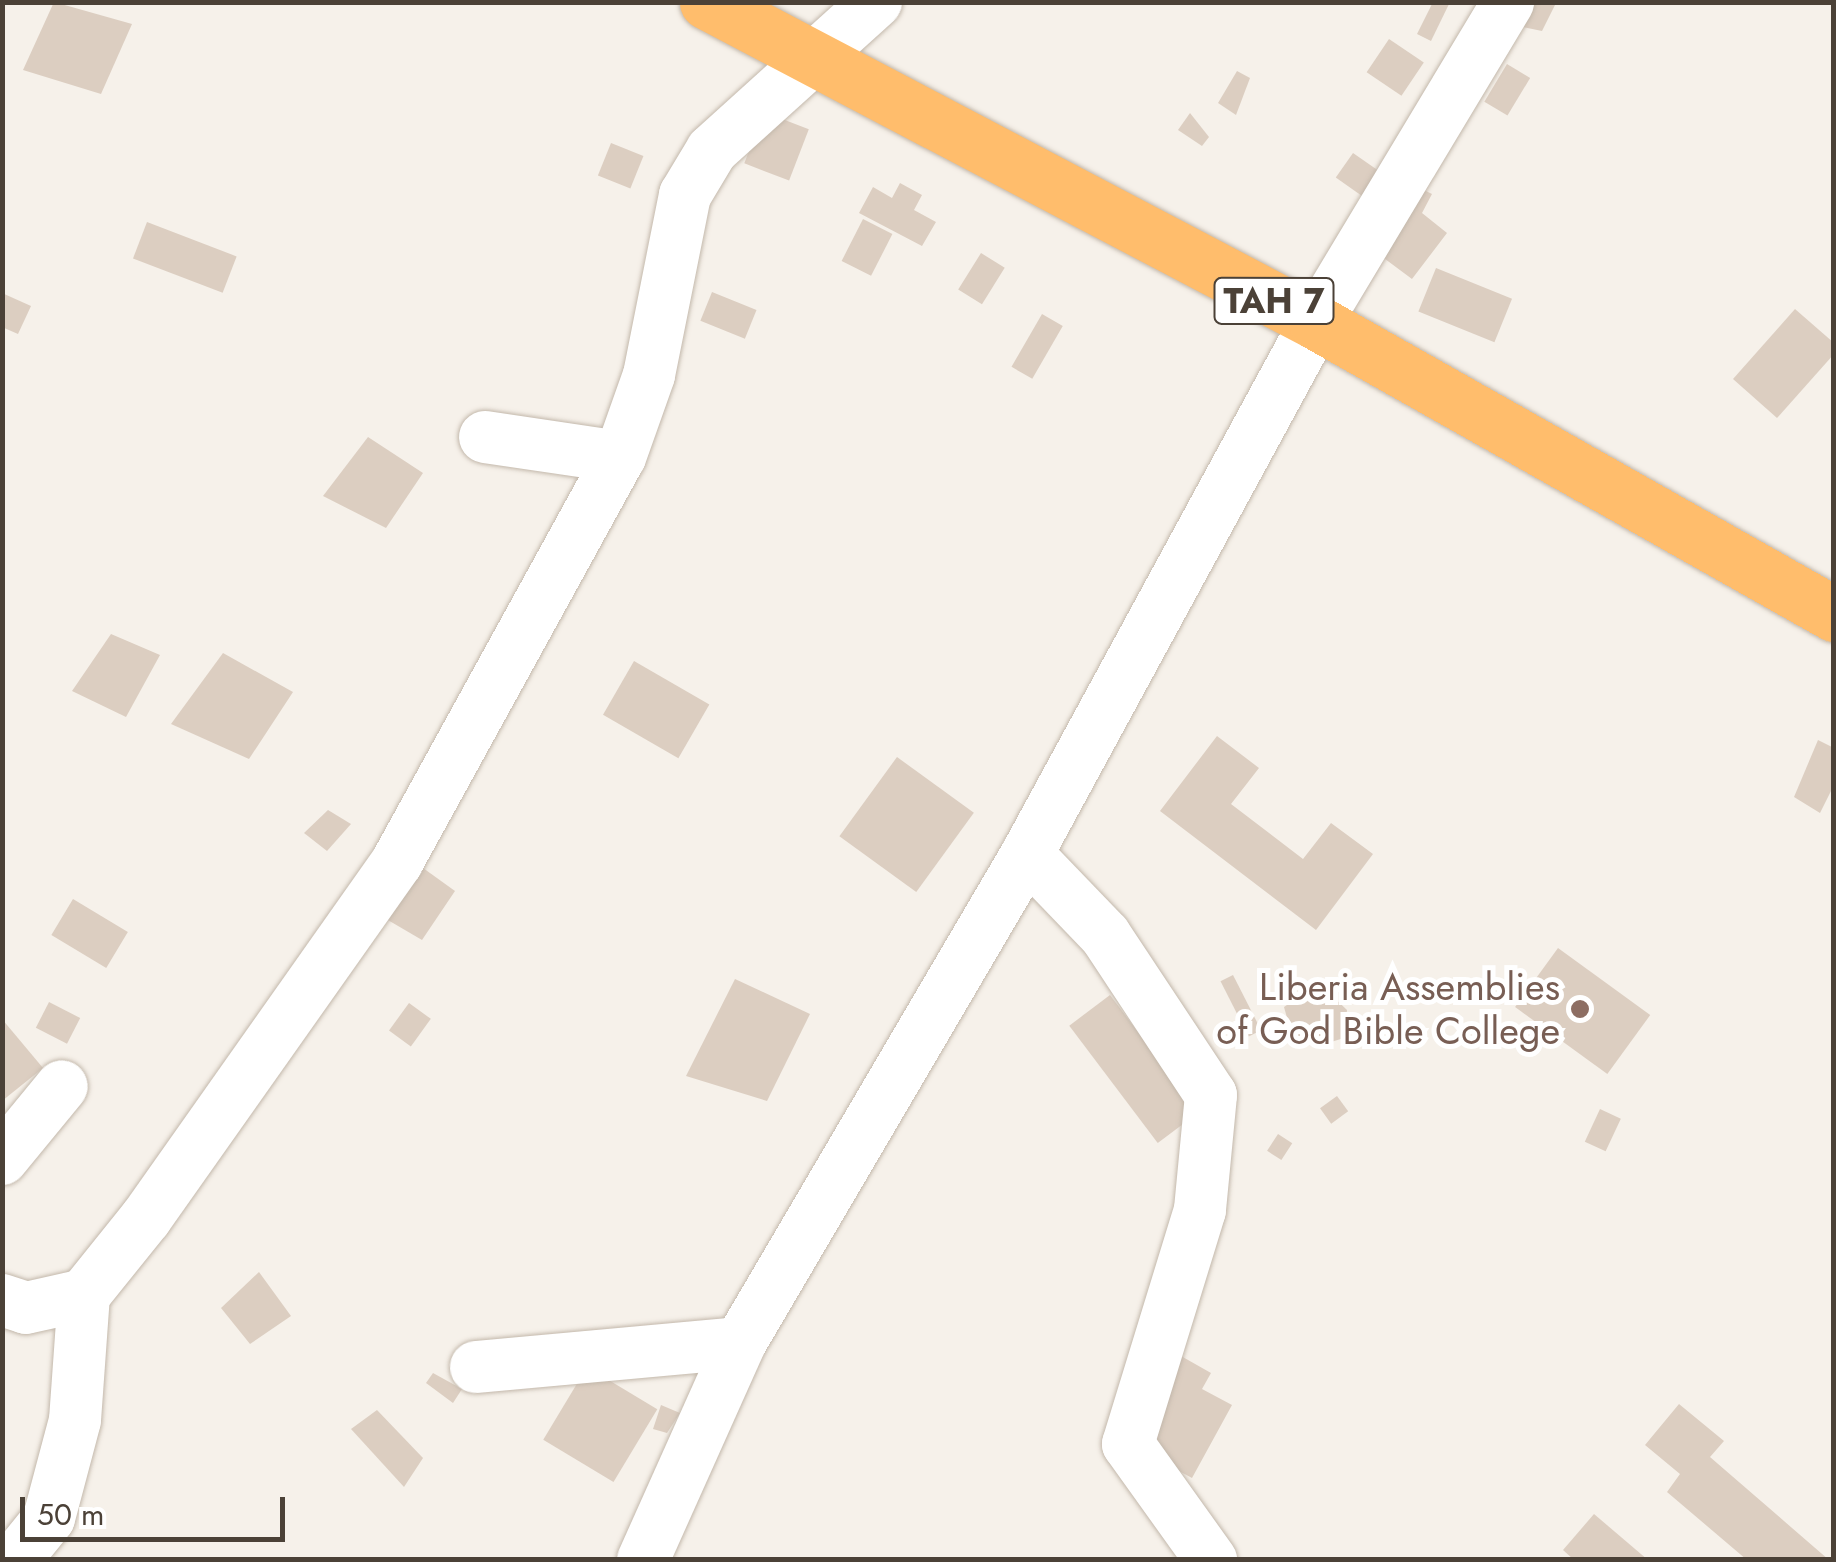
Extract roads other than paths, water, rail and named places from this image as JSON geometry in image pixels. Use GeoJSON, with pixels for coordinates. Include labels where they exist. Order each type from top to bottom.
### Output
{"type":"FeatureCollection","features":[{"type":"Feature","properties":{"kind":"highway","name":"TAH 7"},"geometry":{"type":"LineString","coordinates":[[707,2],[807,60],[1316,322],[1834,614]]}},
{"type":"Feature","properties":{"kind":"street"},"geometry":{"type":"LineString","coordinates":[[15,1560],[49,1518],[76,1420],[84,1295],[398,862],[620,456],[649,375],[685,195],[712,150],[807,60],[876,2]]}},
{"type":"Feature","properties":{"kind":"street"},"geometry":{"type":"LineString","coordinates":[[643,1560],[740,1342],[1027,854],[1316,322],[1508,2]]}},
{"type":"Feature","properties":{"kind":"street"},"geometry":{"type":"LineString","coordinates":[[485,437],[620,456]]}},
{"type":"Feature","properties":{"kind":"street"},"geometry":{"type":"LineString","coordinates":[[1027,854],[1105,936],[1211,1095],[1200,1210],[1128,1444],[1211,1560]]}},
{"type":"Feature","properties":{"kind":"street"},"geometry":{"type":"LineString","coordinates":[[2,1159],[62,1086]]}},
{"type":"Feature","properties":{"kind":"street"},"geometry":{"type":"LineString","coordinates":[[2,1300],[26,1308],[84,1295]]}},
{"type":"Feature","properties":{"kind":"street"},"geometry":{"type":"LineString","coordinates":[[476,1367],[740,1342]]}},
{"type":"Feature","properties":{"kind":"place","name":"Liberia Assemblies of God Bible College"},"geometry":{"type":"Point","coordinates":[1580,1009]}}]}
